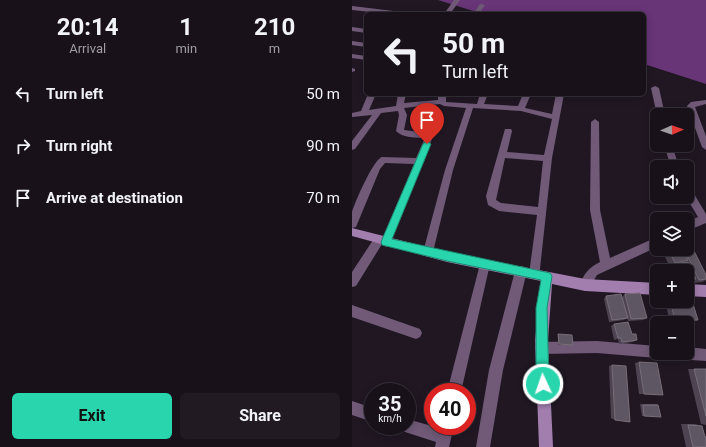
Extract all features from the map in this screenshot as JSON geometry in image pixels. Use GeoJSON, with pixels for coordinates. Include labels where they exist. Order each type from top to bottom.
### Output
{"type":"FeatureCollection","features":[{"type":"Feature","properties":{"kind":"street"},"geometry":{"type":"LineString","coordinates":[[448,12],[457,0]]}},
{"type":"Feature","properties":{"kind":"street"},"geometry":{"type":"LineString","coordinates":[[477,12],[482,5]]}},
{"type":"Feature","properties":{"kind":"street"},"geometry":{"type":"LineString","coordinates":[[352,8],[385,12]]}},
{"type":"Feature","properties":{"kind":"street"},"geometry":{"type":"LineString","coordinates":[[352,29],[364,31]]}},
{"type":"Feature","properties":{"kind":"street"},"geometry":{"type":"LineString","coordinates":[[352,43],[364,45]]}},
{"type":"Feature","properties":{"kind":"street"},"geometry":{"type":"LineString","coordinates":[[352,56],[364,58]]}},
{"type":"Feature","properties":{"kind":"street"},"geometry":{"type":"LineString","coordinates":[[655,88],[659,108]]}},
{"type":"Feature","properties":{"kind":"street"},"geometry":{"type":"LineString","coordinates":[[364,113],[371,96]]}},
{"type":"Feature","properties":{"kind":"street"},"geometry":{"type":"LineString","coordinates":[[352,282],[383,241],[427,144],[428,136],[406,134],[400,131],[403,115],[400,107],[402,96]]}},
{"type":"Feature","properties":{"kind":"street"},"geometry":{"type":"LineString","coordinates":[[480,106],[483,96]]}},
{"type":"Feature","properties":{"kind":"street"},"geometry":{"type":"LineString","coordinates":[[521,109],[526,96]]}},
{"type":"Feature","properties":{"kind":"street"},"geometry":{"type":"LineString","coordinates":[[546,447],[541,348],[542,211],[548,158],[560,96]]}},
{"type":"Feature","properties":{"kind":"street"},"geometry":{"type":"LineString","coordinates":[[352,115],[378,112],[442,98],[450,104],[521,109],[555,117]]}},
{"type":"Feature","properties":{"kind":"street"},"geometry":{"type":"LineString","coordinates":[[706,102],[691,106],[706,147]]}},
{"type":"Feature","properties":{"kind":"street"},"geometry":{"type":"LineString","coordinates":[[428,252],[449,170],[470,106]]}},
{"type":"Feature","properties":{"kind":"street"},"geometry":{"type":"LineString","coordinates":[[352,148],[378,112]]}},
{"type":"Feature","properties":{"kind":"street"},"geometry":{"type":"LineString","coordinates":[[595,122],[595,210],[606,265]]}},
{"type":"Feature","properties":{"kind":"street"},"geometry":{"type":"LineString","coordinates":[[508,131],[491,196],[494,205],[499,207],[542,211]]}},
{"type":"Feature","properties":{"kind":"street"},"geometry":{"type":"LineString","coordinates":[[502,155],[548,158]]}},
{"type":"Feature","properties":{"kind":"street"},"geometry":{"type":"LineString","coordinates":[[352,224],[376,168],[382,160],[392,159],[420,161]]}},
{"type":"Feature","properties":{"kind":"street"},"geometry":{"type":"LineString","coordinates":[[694,202],[704,218],[694,223]]}},
{"type":"Feature","properties":{"kind":"street"},"geometry":{"type":"LineString","coordinates":[[352,232],[428,252],[585,285],[650,289]]}},
{"type":"Feature","properties":{"kind":"street"},"geometry":{"type":"LineString","coordinates":[[585,285],[593,271],[650,245]]}},
{"type":"Feature","properties":{"kind":"street"},"geometry":{"type":"LineString","coordinates":[[456,383],[473,308],[485,264]]}},
{"type":"Feature","properties":{"kind":"street"},"geometry":{"type":"LineString","coordinates":[[483,447],[496,370],[521,272]]}},
{"type":"Feature","properties":{"kind":"street"},"geometry":{"type":"LineString","coordinates":[[694,290],[706,291]]}},
{"type":"Feature","properties":{"kind":"street"},"geometry":{"type":"LineString","coordinates":[[352,311],[416,333]]}},
{"type":"Feature","properties":{"kind":"street"},"geometry":{"type":"LineString","coordinates":[[541,348],[597,347],[650,351]]}},
{"type":"Feature","properties":{"kind":"street"},"geometry":{"type":"LineString","coordinates":[[694,354],[706,355]]}},
{"type":"Feature","properties":{"kind":"street"},"geometry":{"type":"LineString","coordinates":[[352,408],[364,412]]}},
{"type":"Feature","properties":{"kind":"street"},"geometry":{"type":"LineString","coordinates":[[416,429],[444,437]]}},
{"type":"Feature","properties":{"kind":"shaded area"},"geometry":{"type":"Polygon","coordinates":[[[438,0],[706,0],[706,84],[646,65],[646,12],[477,12],[438,0]]]}},
{"type":"Feature","properties":{"kind":"building"},"geometry":{"type":"Polygon","coordinates":[[[694,251],[706,275],[706,279],[699,280],[694,270],[694,264],[691,264],[687,256],[694,256],[694,251]]]}},
{"type":"Feature","properties":{"kind":"building"},"geometry":{"type":"Polygon","coordinates":[[[672,256],[686,256],[688,260],[675,263],[672,256]]]}},
{"type":"Feature","properties":{"kind":"building"},"geometry":{"type":"Polygon","coordinates":[[[688,262],[689,264],[674,264],[688,262]]]}},
{"type":"Feature","properties":{"kind":"building"},"geometry":{"type":"Polygon","coordinates":[[[640,293],[647,318],[631,319],[625,294],[640,293]]]}},
{"type":"Feature","properties":{"kind":"building"},"geometry":{"type":"Polygon","coordinates":[[[621,294],[628,318],[612,320],[606,296],[621,294]]]}},
{"type":"Feature","properties":{"kind":"building"},"geometry":{"type":"Polygon","coordinates":[[[694,307],[698,320],[694,320],[694,316],[674,316],[672,308],[694,307]]]}},
{"type":"Feature","properties":{"kind":"building"},"geometry":{"type":"Polygon","coordinates":[[[628,322],[632,334],[636,334],[637,340],[622,342],[621,338],[618,338],[614,324],[628,322]]]}},
{"type":"Feature","properties":{"kind":"building"},"geometry":{"type":"Polygon","coordinates":[[[558,334],[572,335],[573,345],[559,344],[558,334]]]}},
{"type":"Feature","properties":{"kind":"building"},"geometry":{"type":"Polygon","coordinates":[[[639,362],[657,363],[663,395],[644,394],[639,362]]]}},
{"type":"Feature","properties":{"kind":"building"},"geometry":{"type":"Polygon","coordinates":[[[612,365],[626,366],[630,422],[615,420],[612,365]]]}},
{"type":"Feature","properties":{"kind":"building"},"geometry":{"type":"Polygon","coordinates":[[[694,369],[706,369],[706,416],[694,369]]]}},
{"type":"Feature","properties":{"kind":"building"},"geometry":{"type":"Polygon","coordinates":[[[643,405],[658,405],[661,417],[644,416],[643,405]]]}},
{"type":"Feature","properties":{"kind":"building"},"geometry":{"type":"Polygon","coordinates":[[[688,425],[702,426],[706,437],[706,447],[693,447],[688,425]]]}},
{"type":"Feature","properties":{"kind":"route"},"geometry":{"type":"LineString","coordinates":[[427,144],[386,242],[447,257],[546,276],[541,308],[543,384]]}}]}
